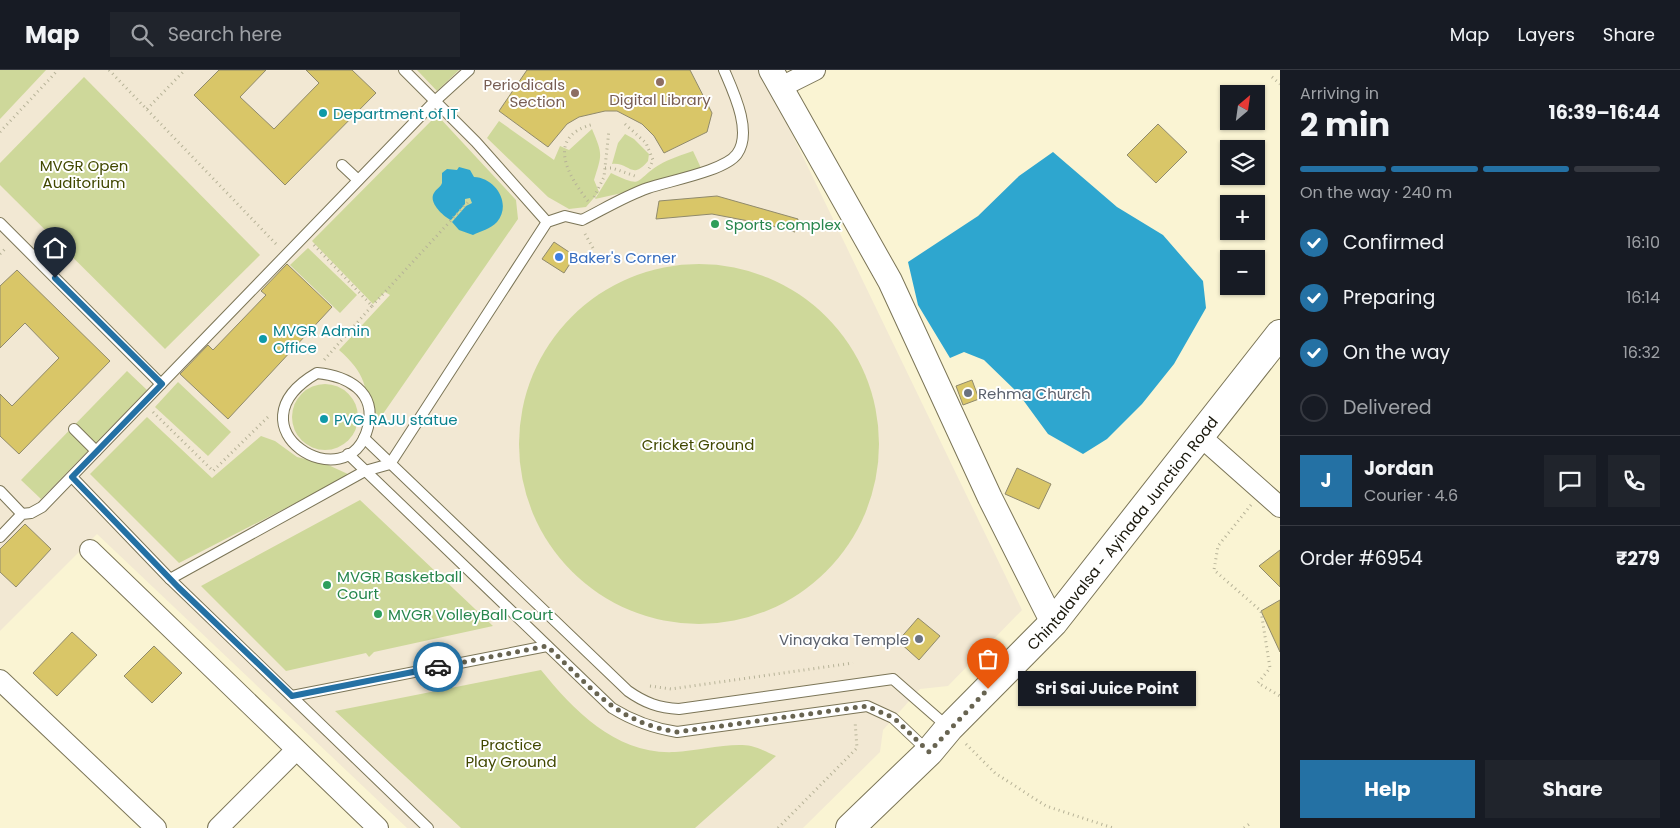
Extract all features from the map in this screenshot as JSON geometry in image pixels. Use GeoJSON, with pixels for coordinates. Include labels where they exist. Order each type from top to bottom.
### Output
{"type":"FeatureCollection","features":[{"type":"Feature","properties":{"kind":"main road","name":"Chintalavalsa - Ayinada Junction Road"},"geometry":{"type":"LineString","coordinates":[[850,828],[929,752],[949,728],[1053,623],[1280,334]]}},
{"type":"Feature","properties":{"kind":"street"},"geometry":{"type":"LineString","coordinates":[[815,70],[776,78],[890,281],[990,498],[1053,623]]}},
{"type":"Feature","properties":{"kind":"street"},"geometry":{"type":"LineString","coordinates":[[1200,436],[1280,507]]}},
{"type":"Feature","properties":{"kind":"street"},"geometry":{"type":"LineString","coordinates":[[90,550],[295,751],[378,828]]}},
{"type":"Feature","properties":{"kind":"street"},"geometry":{"type":"LineString","coordinates":[[0,680],[156,828]]}},
{"type":"Feature","properties":{"kind":"street"},"geometry":{"type":"LineString","coordinates":[[218,828],[295,751]]}},
{"type":"Feature","properties":{"kind":"lane"},"geometry":{"type":"LineString","coordinates":[[404,70],[476,142],[547,222]]}},
{"type":"Feature","properties":{"kind":"lane"},"geometry":{"type":"LineString","coordinates":[[0,538],[22,514],[31,513],[42,508],[304,235],[435,101],[469,70]]}},
{"type":"Feature","properties":{"kind":"lane"},"geometry":{"type":"LineString","coordinates":[[170,579],[365,471],[390,464],[547,222],[564,216],[582,220],[647,188],[719,167],[737,154],[743,134],[738,101],[724,70]]}},
{"type":"Feature","properties":{"kind":"lane"},"geometry":{"type":"LineString","coordinates":[[342,165],[358,180]]}},
{"type":"Feature","properties":{"kind":"lane"},"geometry":{"type":"LineString","coordinates":[[0,223],[162,384]]}},
{"type":"Feature","properties":{"kind":"lane"},"geometry":{"type":"LineString","coordinates":[[317,373],[331,374],[353,384],[362,392],[368,409],[368,426],[364,438],[348,454],[326,460],[312,457],[292,443],[286,433],[284,409],[289,397],[297,386],[317,373]]}},
{"type":"Feature","properties":{"kind":"lane"},"geometry":{"type":"LineString","coordinates":[[74,429],[96,451]]}},
{"type":"Feature","properties":{"kind":"lane"},"geometry":{"type":"LineString","coordinates":[[364,438],[628,692],[645,702],[663,708],[679,709],[893,679],[949,728]]}},
{"type":"Feature","properties":{"kind":"lane"},"geometry":{"type":"LineString","coordinates":[[348,454],[612,708],[629,719],[652,728],[677,732],[867,706],[894,718],[929,752]]}},
{"type":"Feature","properties":{"kind":"lane"},"geometry":{"type":"LineString","coordinates":[[72,477],[170,579],[428,828]]}},
{"type":"Feature","properties":{"kind":"lane"},"geometry":{"type":"LineString","coordinates":[[0,491],[22,514]]}},
{"type":"Feature","properties":{"kind":"lane"},"geometry":{"type":"LineString","coordinates":[[292,696],[547,646]]}},
{"type":"Feature","properties":{"kind":"path"},"geometry":{"type":"LineString","coordinates":[[0,132],[58,70]]}},
{"type":"Feature","properties":{"kind":"path"},"geometry":{"type":"LineString","coordinates":[[109,70],[286,254]]}},
{"type":"Feature","properties":{"kind":"path"},"geometry":{"type":"LineString","coordinates":[[147,109],[185,70]]}},
{"type":"Feature","properties":{"kind":"path"},"geometry":{"type":"LineString","coordinates":[[1272,77],[1280,84]]}},
{"type":"Feature","properties":{"kind":"path"},"geometry":{"type":"LineString","coordinates":[[594,124],[583,127],[569,138],[564,147],[563,156],[579,190],[590,203],[604,177],[609,130]]}},
{"type":"Feature","properties":{"kind":"path"},"geometry":{"type":"LineString","coordinates":[[625,124],[640,135],[650,152],[653,160],[650,170],[644,173]]}},
{"type":"Feature","properties":{"kind":"path"},"geometry":{"type":"LineString","coordinates":[[605,168],[638,176]]}},
{"type":"Feature","properties":{"kind":"path"},"geometry":{"type":"LineString","coordinates":[[307,379],[468,202]]}},
{"type":"Feature","properties":{"kind":"path"},"geometry":{"type":"LineString","coordinates":[[304,235],[372,306]]}},
{"type":"Feature","properties":{"kind":"path"},"geometry":{"type":"LineString","coordinates":[[143,403],[213,471],[289,397]]}},
{"type":"Feature","properties":{"kind":"path"},"geometry":{"type":"LineString","coordinates":[[1262,491],[1218,546],[1214,570],[1261,611],[1270,668],[1258,683],[1280,696]]}},
{"type":"Feature","properties":{"kind":"path"},"geometry":{"type":"LineString","coordinates":[[644,685],[671,689],[853,663]]}},
{"type":"Feature","properties":{"kind":"path"},"geometry":{"type":"LineString","coordinates":[[778,828],[857,748],[854,708]]}},
{"type":"Feature","properties":{"kind":"path"},"geometry":{"type":"LineString","coordinates":[[949,728],[995,773],[1046,806],[1113,828]]}},
{"type":"Feature","properties":{"kind":"path"},"geometry":{"type":"LineString","coordinates":[[1244,828],[1252,822]]}},
{"type":"Feature","properties":{"kind":"shaded area"},"geometry":{"type":"Polygon","coordinates":[[[0,70],[761,70],[1022,610],[948,686],[920,689],[883,730],[880,752],[803,828],[407,828],[97,534],[0,631],[0,70]]]}},
{"type":"Feature","properties":{"kind":"green space"},"geometry":{"type":"Polygon","coordinates":[[[0,70],[46,70],[0,119],[0,70]]]}},
{"type":"Feature","properties":{"kind":"green space"},"geometry":{"type":"Polygon","coordinates":[[[417,70],[459,70],[437,91],[417,70]]]}},
{"type":"Feature","properties":{"kind":"green space","name":"MVGR Open Auditorium"},"geometry":{"type":"Polygon","coordinates":[[[84,77],[260,255],[165,349],[0,185],[0,163],[84,77]]]}},
{"type":"Feature","properties":{"kind":"green space"},"geometry":{"type":"Polygon","coordinates":[[[437,115],[516,200],[518,219],[376,424],[370,420],[366,389],[360,374],[355,366],[339,350],[390,295],[385,292],[373,304],[312,241],[437,115]]]}},
{"type":"Feature","properties":{"kind":"green space"},"geometry":{"type":"Polygon","coordinates":[[[499,121],[554,160],[560,146],[569,150],[592,129],[600,150],[599,165],[594,180],[599,192],[586,207],[569,209],[548,197],[487,138],[499,121]]]}},
{"type":"Feature","properties":{"kind":"green space"},"geometry":{"type":"Polygon","coordinates":[[[625,134],[634,139],[649,154],[648,161],[638,170],[612,164],[618,143],[625,134]]]}},
{"type":"Feature","properties":{"kind":"green space"},"geometry":{"type":"Polygon","coordinates":[[[693,151],[701,168],[640,189],[595,199],[611,173],[629,181],[638,181],[663,163],[693,151]]]}},
{"type":"Feature","properties":{"kind":"green space"},"geometry":{"type":"Polygon","coordinates":[[[308,248],[357,295],[340,313],[290,265],[308,248]]]}},
{"type":"Feature","properties":{"kind":"green space","name":"Cricket Ground"},"geometry":{"type":"Polygon","coordinates":[[[699,264],[734,267],[768,278],[799,294],[826,317],[849,344],[865,375],[876,409],[879,444],[876,479],[865,513],[849,544],[826,571],[799,594],[768,610],[734,621],[699,624],[664,621],[630,610],[599,594],[572,571],[549,544],[533,513],[522,479],[519,444],[522,409],[533,375],[549,344],[572,317],[599,294],[630,278],[664,267],[699,264]]]}},
{"type":"Feature","properties":{"kind":"green space"},"geometry":{"type":"Polygon","coordinates":[[[127,371],[147,390],[41,499],[21,480],[127,371]]]}},
{"type":"Feature","properties":{"kind":"green space"},"geometry":{"type":"Polygon","coordinates":[[[178,382],[231,432],[208,456],[155,407],[178,382]]]}},
{"type":"Feature","properties":{"kind":"green space"},"geometry":{"type":"Polygon","coordinates":[[[318,384],[332,384],[344,389],[353,398],[358,410],[356,430],[349,441],[332,450],[318,450],[306,445],[297,436],[292,424],[292,410],[297,398],[306,389],[318,384]]]}},
{"type":"Feature","properties":{"kind":"green space"},"geometry":{"type":"Polygon","coordinates":[[[147,417],[212,478],[261,436],[275,441],[297,457],[326,464],[350,475],[179,563],[90,474],[147,417]]]}},
{"type":"Feature","properties":{"kind":"green space"},"geometry":{"type":"Polygon","coordinates":[[[360,500],[493,626],[374,652],[369,657],[366,653],[286,671],[201,586],[360,500]]]}},
{"type":"Feature","properties":{"kind":"green space","name":"Practice Play Ground"},"geometry":{"type":"Polygon","coordinates":[[[541,670],[583,715],[599,728],[634,746],[654,751],[675,752],[743,745],[754,747],[776,756],[695,828],[461,828],[335,711],[541,670]]]}},
{"type":"Feature","properties":{"kind":"water"},"geometry":{"type":"Polygon","coordinates":[[[1053,152],[1117,207],[1163,235],[1203,281],[1206,308],[1174,364],[1142,404],[1107,439],[1083,454],[1048,434],[1018,393],[984,360],[964,352],[950,358],[918,305],[908,262],[978,216],[1019,176],[1053,152]]]}},
{"type":"Feature","properties":{"kind":"water"},"geometry":{"type":"Polygon","coordinates":[[[459,167],[470,170],[474,177],[482,178],[489,182],[495,187],[502,200],[503,208],[497,222],[473,235],[459,230],[452,222],[466,206],[472,203],[470,198],[465,199],[465,204],[451,220],[441,212],[433,200],[434,193],[442,183],[442,173],[447,169],[457,170],[459,167]]]}},
{"type":"Feature","properties":{"kind":"building","name":"Department of IT"},"geometry":{"type":"Polygon","coordinates":[[[219,70],[266,70],[240,97],[274,129],[319,83],[306,70],[352,70],[376,93],[285,185],[194,95],[219,70]]]}},
{"type":"Feature","properties":{"kind":"building"},"geometry":{"type":"Polygon","coordinates":[[[527,70],[690,70],[712,113],[707,132],[664,153],[654,136],[642,124],[617,111],[605,111],[579,117],[567,124],[548,147],[499,111],[527,70]]]}},
{"type":"Feature","properties":{"kind":"building"},"geometry":{"type":"Polygon","coordinates":[[[1158,124],[1187,152],[1156,183],[1127,155],[1158,124]]]}},
{"type":"Feature","properties":{"kind":"building"},"geometry":{"type":"Polygon","coordinates":[[[717,196],[798,219],[795,232],[772,226],[772,229],[759,223],[712,214],[656,219],[659,201],[717,196]]]}},
{"type":"Feature","properties":{"kind":"building","name":"Baker's Corner"},"geometry":{"type":"Polygon","coordinates":[[[554,242],[575,256],[564,273],[542,259],[554,242]]]}},
{"type":"Feature","properties":{"kind":"building","name":"MVGR Admin Office"},"geometry":{"type":"Polygon","coordinates":[[[287,264],[332,307],[228,419],[180,374],[208,345],[213,350],[266,295],[261,291],[287,264]]]}},
{"type":"Feature","properties":{"kind":"building"},"geometry":{"type":"Polygon","coordinates":[[[17,270],[110,361],[19,454],[0,436],[0,394],[12,406],[59,358],[25,323],[0,348],[0,286],[17,270]]]}},
{"type":"Feature","properties":{"kind":"building","name":"Rehma Church"},"geometry":{"type":"Polygon","coordinates":[[[972,380],[979,399],[963,405],[956,386],[972,380]]]}},
{"type":"Feature","properties":{"kind":"building"},"geometry":{"type":"Polygon","coordinates":[[[1017,468],[1051,484],[1039,509],[1005,494],[1017,468]]]}},
{"type":"Feature","properties":{"kind":"building"},"geometry":{"type":"Polygon","coordinates":[[[25,524],[51,549],[16,587],[0,572],[0,549],[25,524]]]}},
{"type":"Feature","properties":{"kind":"building"},"geometry":{"type":"Polygon","coordinates":[[[1280,550],[1280,587],[1259,566],[1280,550]]]}},
{"type":"Feature","properties":{"kind":"building"},"geometry":{"type":"Polygon","coordinates":[[[1280,600],[1280,652],[1261,611],[1280,600]]]}},
{"type":"Feature","properties":{"kind":"building","name":"Vinayaka Temple"},"geometry":{"type":"Polygon","coordinates":[[[918,618],[940,636],[919,660],[898,641],[918,618]]]}},
{"type":"Feature","properties":{"kind":"building"},"geometry":{"type":"Polygon","coordinates":[[[72,632],[97,655],[57,696],[33,673],[72,632]]]}},
{"type":"Feature","properties":{"kind":"building"},"geometry":{"type":"Polygon","coordinates":[[[154,646],[182,673],[152,703],[124,676],[154,646]]]}},
{"type":"Feature","properties":{"kind":"way so far"},"geometry":{"type":"LineString","coordinates":[[438,667],[547,646],[612,708],[629,719],[652,728],[677,732],[867,706],[894,718],[929,752],[949,728],[988,689]]}},
{"type":"Feature","properties":{"kind":"place","name":"Digital Library"},"geometry":{"type":"Point","coordinates":[660,82]}},
{"type":"Feature","properties":{"kind":"place","name":"Periodicals Section"},"geometry":{"type":"Point","coordinates":[575,93]}},
{"type":"Feature","properties":{"kind":"place","name":"Department of IT"},"geometry":{"type":"Point","coordinates":[323,113]}},
{"type":"Feature","properties":{"kind":"place","name":"Sports complex"},"geometry":{"type":"Point","coordinates":[715,224]}},
{"type":"Feature","properties":{"kind":"place","name":"Baker's Corner"},"geometry":{"type":"Point","coordinates":[559,257]}},
{"type":"Feature","properties":{"kind":"place","name":"MVGR Admin Office"},"geometry":{"type":"Point","coordinates":[263,339]}},
{"type":"Feature","properties":{"kind":"place","name":"Rehma Church"},"geometry":{"type":"Point","coordinates":[968,393]}},
{"type":"Feature","properties":{"kind":"place","name":"PVG RAJU statue"},"geometry":{"type":"Point","coordinates":[324,419]}},
{"type":"Feature","properties":{"kind":"place","name":"MVGR Basketball Court"},"geometry":{"type":"Point","coordinates":[327,585]}},
{"type":"Feature","properties":{"kind":"place","name":"MVGR VolleyBall Court"},"geometry":{"type":"Point","coordinates":[378,614]}},
{"type":"Feature","properties":{"kind":"place","name":"Vinayaka Temple"},"geometry":{"type":"Point","coordinates":[919,639]}},
{"type":"Feature","properties":{"kind":"place","name":"Sri Sai Juice Point"},"geometry":{"type":"Point","coordinates":[988,689]}},
{"type":"Feature","properties":{"kind":"route"},"geometry":{"type":"LineString","coordinates":[[55,278],[162,384],[72,477],[178,587],[292,696],[438,667]]}}]}
